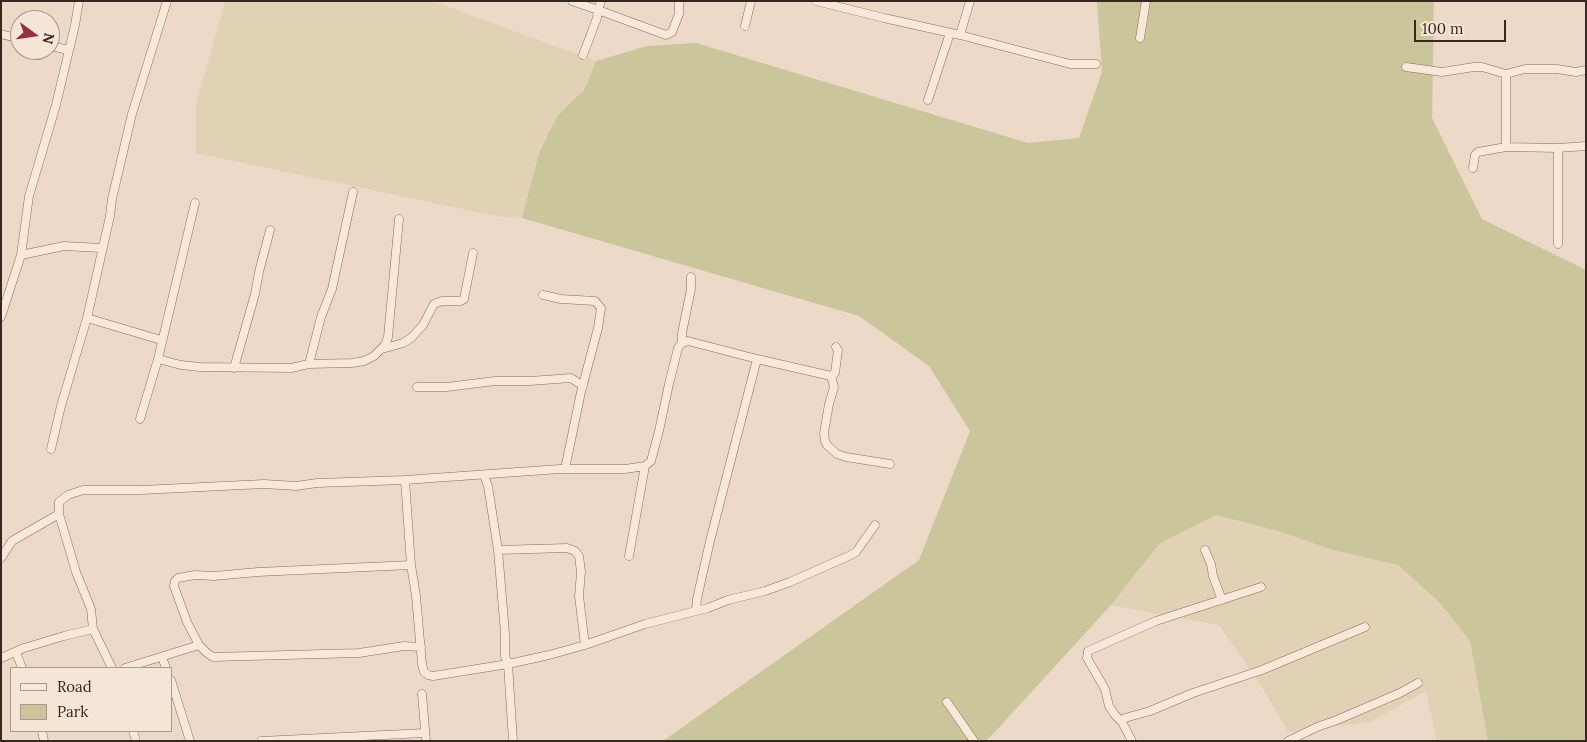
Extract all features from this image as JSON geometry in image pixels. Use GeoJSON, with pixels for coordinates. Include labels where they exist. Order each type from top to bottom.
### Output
{"type":"FeatureCollection","features":[{"type":"Feature","properties":{"kind":"street"},"geometry":{"type":"LineString","coordinates":[[1,317],[21,255],[29,196],[56,105],[79,1]]}},
{"type":"Feature","properties":{"kind":"street"},"geometry":{"type":"LineString","coordinates":[[51,449],[86,318],[132,114],[167,1]]}},
{"type":"Feature","properties":{"kind":"street"},"geometry":{"type":"LineString","coordinates":[[572,1],[666,35],[672,32],[679,14],[679,1]]}},
{"type":"Feature","properties":{"kind":"street"},"geometry":{"type":"LineString","coordinates":[[583,55],[597,18],[600,1]]}},
{"type":"Feature","properties":{"kind":"street"},"geometry":{"type":"LineString","coordinates":[[745,26],[751,1]]}},
{"type":"Feature","properties":{"kind":"street"},"geometry":{"type":"LineString","coordinates":[[816,1],[960,35],[1070,64],[1096,64]]}},
{"type":"Feature","properties":{"kind":"street"},"geometry":{"type":"LineString","coordinates":[[960,35],[970,1]]}},
{"type":"Feature","properties":{"kind":"street"},"geometry":{"type":"LineString","coordinates":[[1140,38],[1146,1]]}},
{"type":"Feature","properties":{"kind":"street"},"geometry":{"type":"LineString","coordinates":[[928,100],[950,33]]}},
{"type":"Feature","properties":{"kind":"street"},"geometry":{"type":"LineString","coordinates":[[60,48],[69,50]]}},
{"type":"Feature","properties":{"kind":"street"},"geometry":{"type":"LineString","coordinates":[[1406,67],[1442,72],[1482,67],[1506,74],[1525,69],[1556,69],[1576,72],[1586,70]]}},
{"type":"Feature","properties":{"kind":"street"},"geometry":{"type":"LineString","coordinates":[[1506,74],[1506,147]]}},
{"type":"Feature","properties":{"kind":"street"},"geometry":{"type":"LineString","coordinates":[[1473,168],[1475,154],[1478,152],[1506,147],[1558,148],[1586,146]]}},
{"type":"Feature","properties":{"kind":"street"},"geometry":{"type":"LineString","coordinates":[[1558,148],[1558,244]]}},
{"type":"Feature","properties":{"kind":"street"},"geometry":{"type":"LineString","coordinates":[[309,364],[321,317],[332,289],[353,192]]}},
{"type":"Feature","properties":{"kind":"street"},"geometry":{"type":"LineString","coordinates":[[140,419],[158,359],[195,203]]}},
{"type":"Feature","properties":{"kind":"street"},"geometry":{"type":"LineString","coordinates":[[158,359],[181,365],[234,368],[291,368],[309,364],[352,363],[364,361],[374,356],[385,345],[389,329],[400,219]]}},
{"type":"Feature","properties":{"kind":"street"},"geometry":{"type":"LineString","coordinates":[[234,368],[255,294],[270,230]]}},
{"type":"Feature","properties":{"kind":"street"},"geometry":{"type":"LineString","coordinates":[[21,255],[64,246],[102,248]]}},
{"type":"Feature","properties":{"kind":"street"},"geometry":{"type":"LineString","coordinates":[[382,349],[403,343],[411,338],[423,325],[434,304],[442,301],[461,301],[464,299],[474,253]]}},
{"type":"Feature","properties":{"kind":"street"},"geometry":{"type":"LineString","coordinates":[[682,343],[682,333],[691,289],[691,277]]}},
{"type":"Feature","properties":{"kind":"street"},"geometry":{"type":"LineString","coordinates":[[543,295],[562,299],[595,301],[601,308],[565,469]]}},
{"type":"Feature","properties":{"kind":"street"},"geometry":{"type":"LineString","coordinates":[[86,318],[161,340]]}},
{"type":"Feature","properties":{"kind":"street"},"geometry":{"type":"LineString","coordinates":[[112,667],[93,629],[91,609],[76,572],[58,506],[62,498],[76,491],[264,484],[296,486],[317,482],[405,480],[459,475],[565,469],[625,469],[645,466],[651,461],[678,348],[688,340],[757,359],[831,376]]}},
{"type":"Feature","properties":{"kind":"street"},"geometry":{"type":"LineString","coordinates":[[831,376],[835,373],[838,350],[836,347]]}},
{"type":"Feature","properties":{"kind":"street"},"geometry":{"type":"LineString","coordinates":[[696,610],[710,541],[757,359]]}},
{"type":"Feature","properties":{"kind":"street"},"geometry":{"type":"LineString","coordinates":[[831,376],[834,387],[824,433],[827,445],[837,454],[846,457],[890,464]]}},
{"type":"Feature","properties":{"kind":"street"},"geometry":{"type":"LineString","coordinates":[[417,387],[447,387],[495,381],[530,381],[564,378],[574,379],[583,386]]}},
{"type":"Feature","properties":{"kind":"street"},"geometry":{"type":"LineString","coordinates":[[629,556],[645,466]]}},
{"type":"Feature","properties":{"kind":"street"},"geometry":{"type":"LineString","coordinates":[[484,475],[488,486],[498,550],[513,741]]}},
{"type":"Feature","properties":{"kind":"street"},"geometry":{"type":"LineString","coordinates":[[405,480],[411,565],[416,596],[422,664],[424,672],[428,675],[440,675],[508,664],[548,655],[585,645],[645,624],[765,591],[790,582],[856,552],[874,525]]}},
{"type":"Feature","properties":{"kind":"street"},"geometry":{"type":"LineString","coordinates":[[1,558],[12,541],[60,514]]}},
{"type":"Feature","properties":{"kind":"street"},"geometry":{"type":"LineString","coordinates":[[498,550],[567,548],[579,556],[581,572],[579,596],[585,645]]}},
{"type":"Feature","properties":{"kind":"street"},"geometry":{"type":"LineString","coordinates":[[1205,550],[1212,564],[1213,576],[1222,600]]}},
{"type":"Feature","properties":{"kind":"street"},"geometry":{"type":"LineString","coordinates":[[411,565],[258,572],[214,576],[195,575],[178,578],[175,581],[175,592],[187,622],[200,646],[207,654],[217,658],[283,654],[359,653],[404,646],[421,647]]}},
{"type":"Feature","properties":{"kind":"street"},"geometry":{"type":"LineString","coordinates":[[1132,741],[1122,722],[1109,706],[1105,690],[1087,658],[1088,650],[1156,621],[1261,587]]}},
{"type":"Feature","properties":{"kind":"street"},"geometry":{"type":"LineString","coordinates":[[1122,722],[1125,718],[1150,711],[1193,693],[1262,670],[1365,627]]}},
{"type":"Feature","properties":{"kind":"street"},"geometry":{"type":"LineString","coordinates":[[1,658],[24,648],[93,629]]}},
{"type":"Feature","properties":{"kind":"street"},"geometry":{"type":"LineString","coordinates":[[128,667],[200,646]]}},
{"type":"Feature","properties":{"kind":"street"},"geometry":{"type":"LineString","coordinates":[[16,652],[22,667]]}},
{"type":"Feature","properties":{"kind":"street"},"geometry":{"type":"LineString","coordinates":[[162,657],[166,667]]}},
{"type":"Feature","properties":{"kind":"street"},"geometry":{"type":"LineString","coordinates":[[172,683],[190,741]]}},
{"type":"Feature","properties":{"kind":"street"},"geometry":{"type":"LineString","coordinates":[[1288,741],[1418,683]]}},
{"type":"Feature","properties":{"kind":"street"},"geometry":{"type":"LineString","coordinates":[[261,741],[344,739],[374,734],[425,737],[422,694]]}},
{"type":"Feature","properties":{"kind":"street"},"geometry":{"type":"LineString","coordinates":[[947,702],[974,741]]}},
{"type":"Feature","properties":{"kind":"shaded area"},"geometry":{"type":"Polygon","coordinates":[[[225,1],[432,1],[596,61],[585,89],[557,116],[539,153],[522,218],[496,216],[196,153],[196,105],[225,1]]]}},
{"type":"Feature","properties":{"kind":"shaded area"},"geometry":{"type":"Polygon","coordinates":[[[1216,515],[1278,531],[1333,550],[1398,565],[1439,602],[1470,641],[1488,741],[1437,741],[1426,691],[1370,722],[1288,732],[1260,684],[1219,625],[1111,605],[1159,544],[1216,515]]]}},
{"type":"Feature","properties":{"kind":"green space"},"geometry":{"type":"Polygon","coordinates":[[[1097,1],[1434,1],[1432,118],[1482,219],[1586,270],[1586,741],[1488,741],[1470,641],[1439,602],[1398,565],[1333,550],[1278,531],[1216,515],[1159,544],[1111,605],[985,741],[663,741],[919,560],[970,431],[929,366],[859,316],[522,218],[539,153],[557,116],[585,89],[596,61],[647,46],[696,43],[1028,143],[1079,138],[1102,72],[1097,1]]]}}]}
